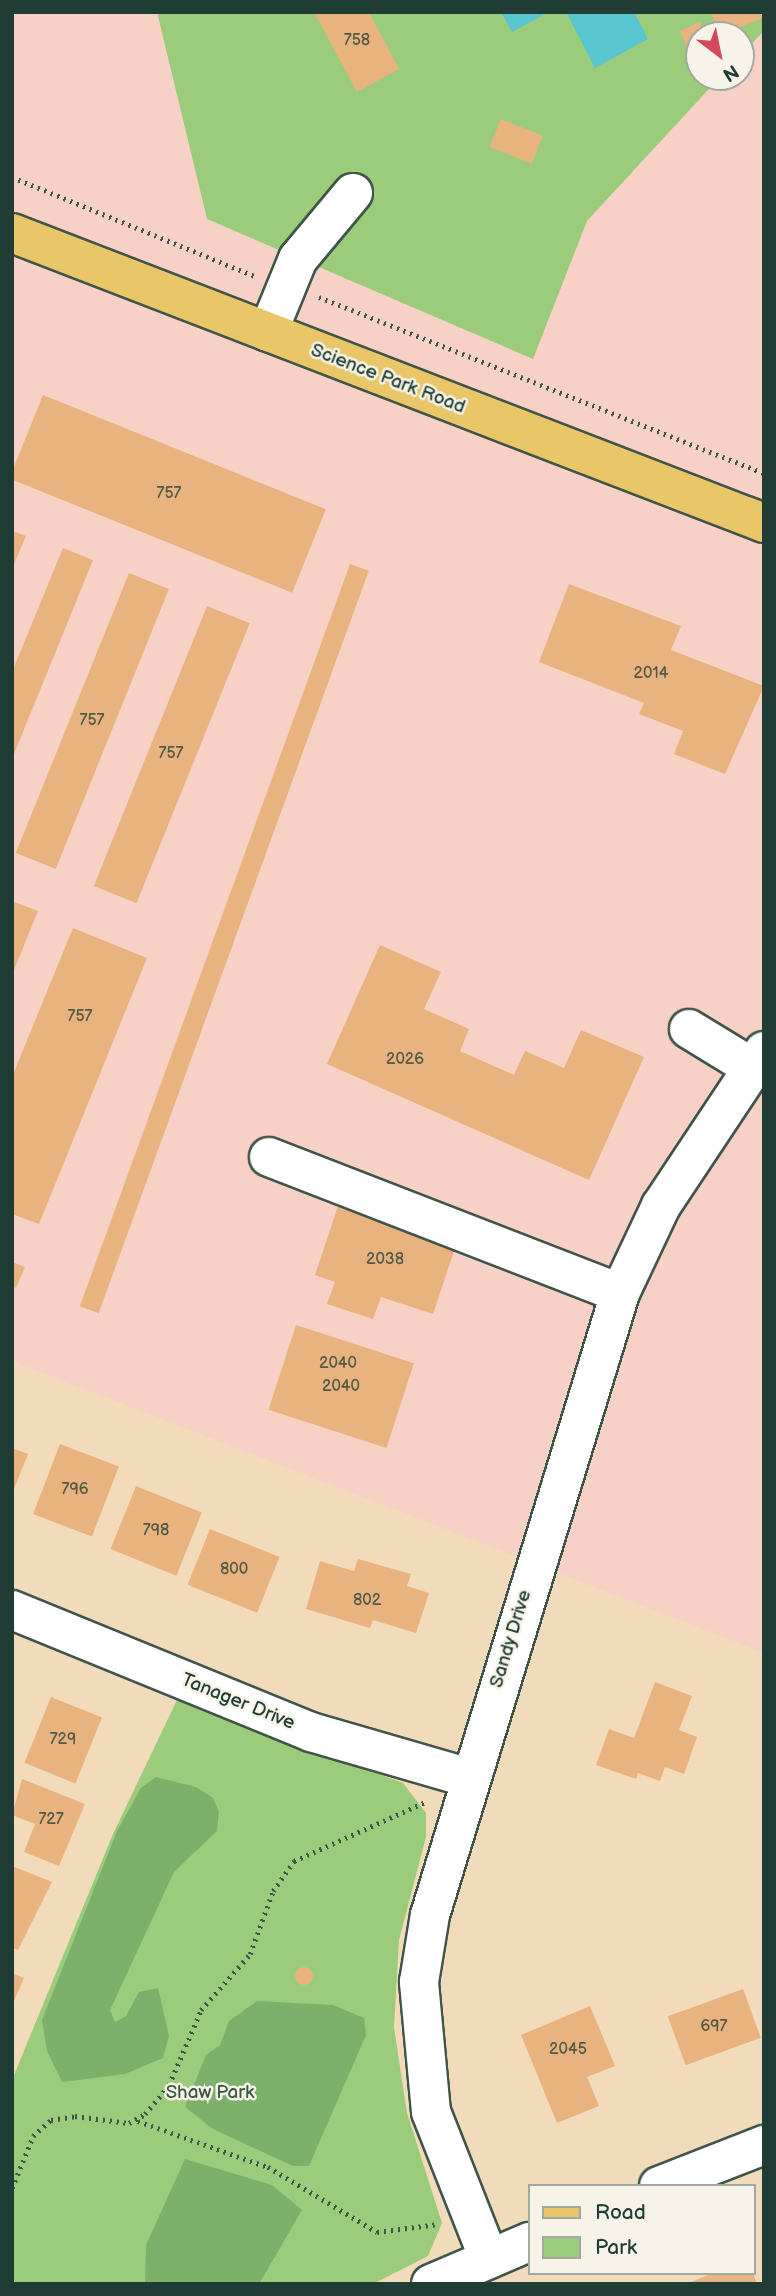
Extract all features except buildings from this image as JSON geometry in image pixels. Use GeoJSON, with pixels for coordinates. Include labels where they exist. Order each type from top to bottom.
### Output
{"type":"FeatureCollection","features":[{"type":"Feature","properties":{"kind":"main road","name":"Science Park Road"},"geometry":{"type":"LineString","coordinates":[[12,233],[764,523]]}},
{"type":"Feature","properties":{"kind":"street"},"geometry":{"type":"LineString","coordinates":[[268,332],[298,259],[353,193]]}},
{"type":"Feature","properties":{"kind":"street"},"geometry":{"type":"LineString","coordinates":[[689,1029],[758,1060]]}},
{"type":"Feature","properties":{"kind":"street","name":"Sandy Drive"},"geometry":{"type":"LineString","coordinates":[[489,2259],[471,2220],[431,2112],[419,1982],[430,1915],[469,1778],[620,1293],[661,1206],[758,1060]]}},
{"type":"Feature","properties":{"kind":"street"},"geometry":{"type":"LineString","coordinates":[[269,1157],[620,1293]]}},
{"type":"Feature","properties":{"kind":"street","name":"Tanager Drive"},"geometry":{"type":"LineString","coordinates":[[12,1610],[311,1732],[469,1778]]}},
{"type":"Feature","properties":{"kind":"street"},"geometry":{"type":"LineString","coordinates":[[664,2184],[764,2145]]}},
{"type":"Feature","properties":{"kind":"street"},"geometry":{"type":"LineString","coordinates":[[431,2284],[528,2242]]}},
{"type":"Feature","properties":{"kind":"path"},"geometry":{"type":"LineString","coordinates":[[12,177],[764,474]]}},
{"type":"Feature","properties":{"kind":"path"},"geometry":{"type":"LineString","coordinates":[[138,2121],[169,2085],[201,2010],[250,1954],[273,1891],[294,1861],[386,1824],[469,1778]]}},
{"type":"Feature","properties":{"kind":"path"},"geometry":{"type":"LineString","coordinates":[[12,2188],[33,2136],[51,2120],[138,2121],[268,2167],[377,2232],[471,2220]]}},
{"type":"Feature","properties":{"kind":"shaded area"},"geometry":{"type":"Polygon","coordinates":[[[12,12],[764,12],[764,1653],[12,1361],[12,12]]]}},
{"type":"Feature","properties":{"kind":"green space"},"geometry":{"type":"Polygon","coordinates":[[[157,12],[764,12],[764,31],[755,40],[755,21],[685,21],[685,91],[707,91],[587,221],[533,359],[207,219],[157,12]]]}},
{"type":"Feature","properties":{"kind":"green space","name":"Shaw Park"},"geometry":{"type":"Polygon","coordinates":[[[177,1700],[403,1783],[426,1813],[426,1837],[399,1940],[394,2027],[407,2113],[442,2223],[428,2256],[373,2284],[12,2284],[12,2080],[113,1834],[177,1700]]]}},
{"type":"Feature","properties":{"kind":"green space"},"geometry":{"type":"Polygon","coordinates":[[[156,1777],[196,1787],[213,1798],[219,1812],[217,1831],[174,1872],[110,2010],[115,2022],[126,2016],[139,1992],[158,1988],[169,2036],[163,2058],[125,2074],[62,2082],[47,2051],[42,2020],[117,1831],[141,1788],[156,1777]]]}},
{"type":"Feature","properties":{"kind":"green space"},"geometry":{"type":"Polygon","coordinates":[[[257,2001],[333,2005],[364,2018],[366,2035],[309,2166],[293,2166],[213,2129],[185,2107],[206,2055],[220,2045],[229,2021],[257,2001]]]}},
{"type":"Feature","properties":{"kind":"green space"},"geometry":{"type":"Polygon","coordinates":[[[185,2159],[272,2185],[302,2210],[259,2284],[145,2284],[146,2245],[185,2159]]]}},
{"type":"Feature","properties":{"kind":"water"},"geometry":{"type":"Polygon","coordinates":[[[501,12],[549,12],[512,32],[501,12]]]}},
{"type":"Feature","properties":{"kind":"water"},"geometry":{"type":"Polygon","coordinates":[[[566,12],[634,12],[648,39],[595,68],[566,12]]]}}]}
